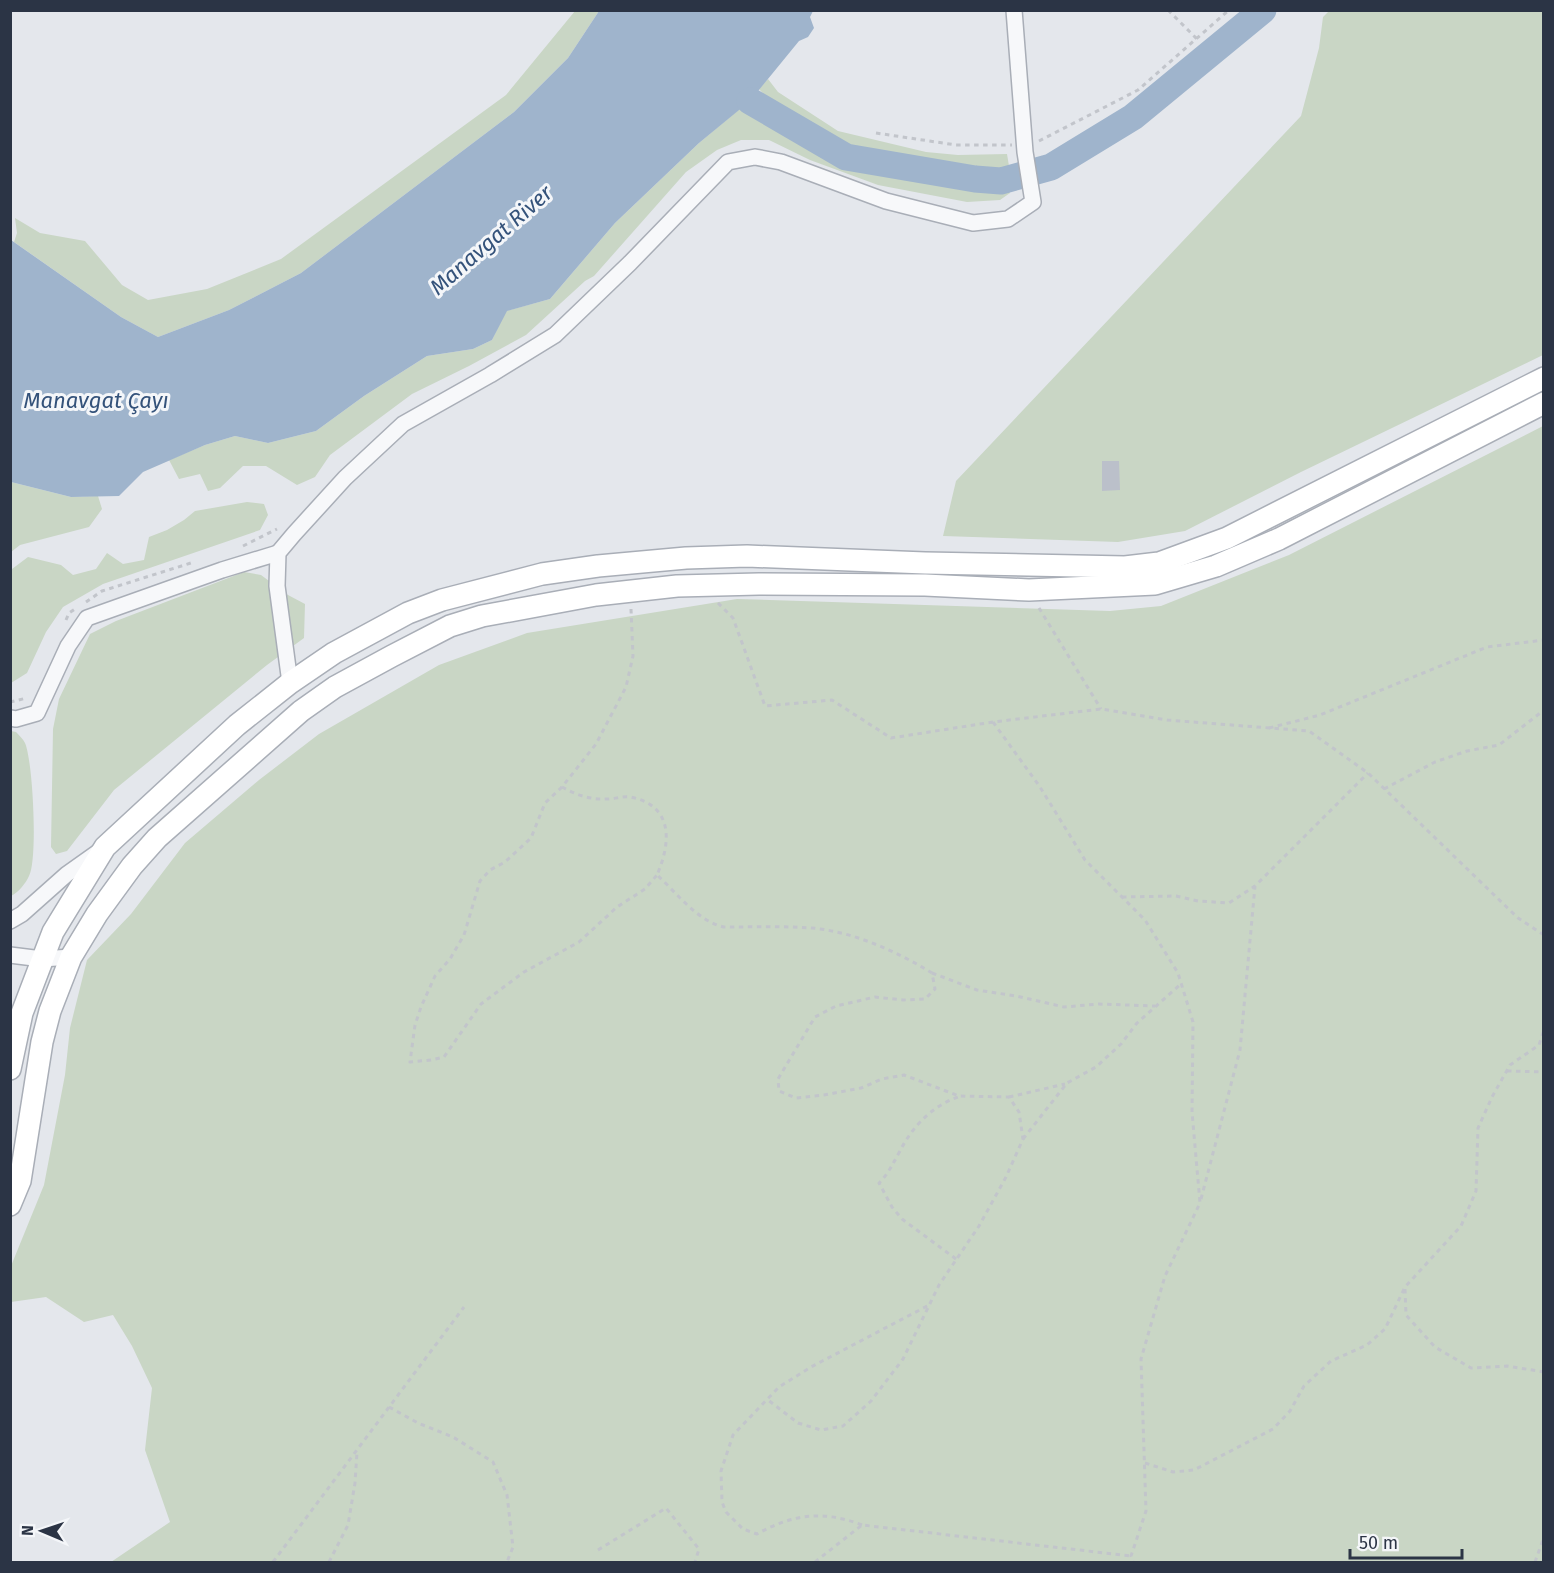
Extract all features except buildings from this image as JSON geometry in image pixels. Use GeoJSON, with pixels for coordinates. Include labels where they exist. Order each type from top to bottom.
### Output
{"type":"FeatureCollection","features":[{"type":"Feature","properties":{"kind":"main road"},"geometry":{"type":"LineString","coordinates":[[10,1069],[22,1013],[53,932],[105,847],[237,725],[290,683],[334,652],[408,613],[442,600],[542,574],[687,558],[747,556],[925,563],[1125,567],[1159,563],[1227,538],[1544,378]]}},
{"type":"Feature","properties":{"kind":"main road"},"geometry":{"type":"LineString","coordinates":[[10,1206],[20,1181],[42,1042],[56,993],[71,957],[97,914],[132,866],[157,838],[301,711],[335,687],[450,626],[482,616],[596,595],[699,586],[925,585],[1029,590],[1155,584],[1216,566],[1279,539],[1544,403]]}},
{"type":"Feature","properties":{"kind":"street"},"geometry":{"type":"LineString","coordinates":[[10,718],[16,719],[37,714],[68,646],[87,618],[222,570],[278,553],[345,478],[403,424],[555,335],[630,263],[728,162],[755,157],[781,162],[886,201],[973,223],[1008,219],[1033,202],[1024,147],[1014,10]]}},
{"type":"Feature","properties":{"kind":"street"},"geometry":{"type":"LineString","coordinates":[[278,553],[277,586],[290,683]]}},
{"type":"Feature","properties":{"kind":"street"},"geometry":{"type":"LineString","coordinates":[[10,921],[22,914],[67,874],[105,847]]}},
{"type":"Feature","properties":{"kind":"street"},"geometry":{"type":"LineString","coordinates":[[10,955],[42,959],[71,957]]}},
{"type":"Feature","properties":{"kind":"path"},"geometry":{"type":"LineString","coordinates":[[1168,10],[1197,39]]}},
{"type":"Feature","properties":{"kind":"path"},"geometry":{"type":"LineString","coordinates":[[876,133],[956,145],[1024,147],[1043,140],[1138,90],[1229,10]]}},
{"type":"Feature","properties":{"kind":"path"},"geometry":{"type":"LineString","coordinates":[[699,586],[734,618],[765,706],[832,700],[891,738],[1101,709],[1167,720],[1309,731],[1368,773],[1518,918],[1544,935]]}},
{"type":"Feature","properties":{"kind":"path"},"geometry":{"type":"LineString","coordinates":[[1029,590],[1101,709]]}},
{"type":"Feature","properties":{"kind":"path"},"geometry":{"type":"LineString","coordinates":[[562,787],[593,799],[628,797],[654,806],[663,819],[668,835],[665,857],[657,875],[645,889],[617,907],[579,942],[524,972],[481,1004],[444,1056],[410,1062],[415,1025],[421,1007],[435,976],[450,959],[464,935],[480,881],[490,870],[505,862],[531,838],[545,803],[562,787],[596,744],[626,687],[633,656],[630,591]]}},
{"type":"Feature","properties":{"kind":"path"},"geometry":{"type":"LineString","coordinates":[[1264,729],[1320,715],[1487,647],[1544,640]]}},
{"type":"Feature","properties":{"kind":"path"},"geometry":{"type":"LineString","coordinates":[[1384,789],[1436,762],[1467,751],[1499,745],[1544,710]]}},
{"type":"Feature","properties":{"kind":"path"},"geometry":{"type":"LineString","coordinates":[[993,723],[1040,787],[1085,860],[1145,920],[1178,974],[1193,1022],[1192,1112],[1200,1203]]}},
{"type":"Feature","properties":{"kind":"path"},"geometry":{"type":"LineString","coordinates":[[1121,897],[1176,896],[1198,901],[1229,903],[1255,886],[1368,773]]}},
{"type":"Feature","properties":{"kind":"path"},"geometry":{"type":"LineString","coordinates":[[657,875],[713,925],[814,928],[861,938],[908,958],[932,973],[977,990],[1064,1007],[1099,1004],[1155,1006]]}},
{"type":"Feature","properties":{"kind":"path"},"geometry":{"type":"LineString","coordinates":[[1134,1563],[1131,1556],[1146,1511],[1141,1359],[1165,1276],[1200,1203],[1240,1050],[1255,886]]}},
{"type":"Feature","properties":{"kind":"path"},"geometry":{"type":"LineString","coordinates":[[932,973],[935,988],[925,999],[903,1000],[875,997],[836,1006],[815,1017],[778,1079],[779,1091],[796,1098],[824,1095],[861,1088],[882,1079],[904,1075],[959,1096],[1009,1097],[1067,1083],[1096,1067],[1121,1044],[1137,1023],[1181,984]]}},
{"type":"Feature","properties":{"kind":"path"},"geometry":{"type":"LineString","coordinates":[[1145,1463],[1173,1472],[1194,1470],[1273,1429],[1290,1411],[1304,1386],[1331,1361],[1367,1345],[1385,1329],[1405,1287],[1461,1226],[1476,1191],[1478,1128],[1510,1065],[1539,1045],[1544,1030]]}},
{"type":"Feature","properties":{"kind":"path"},"geometry":{"type":"LineString","coordinates":[[1507,1071],[1544,1072]]}},
{"type":"Feature","properties":{"kind":"path"},"geometry":{"type":"LineString","coordinates":[[768,1400],[798,1423],[821,1430],[843,1426],[871,1401],[903,1359],[939,1285],[979,1226],[1006,1177],[1023,1139],[1067,1083]]}},
{"type":"Feature","properties":{"kind":"path"},"geometry":{"type":"LineString","coordinates":[[957,1259],[902,1219],[892,1207],[879,1183],[890,1172],[911,1132],[941,1103],[959,1096]]}},
{"type":"Feature","properties":{"kind":"path"},"geometry":{"type":"LineString","coordinates":[[1009,1097],[1019,1112],[1023,1139]]}},
{"type":"Feature","properties":{"kind":"path"},"geometry":{"type":"LineString","coordinates":[[1405,1287],[1406,1315],[1435,1347],[1471,1368],[1507,1366],[1544,1372]]}},
{"type":"Feature","properties":{"kind":"path"},"geometry":{"type":"LineString","coordinates":[[931,1304],[811,1367],[778,1387],[732,1435],[721,1470],[722,1502],[726,1512],[743,1529],[757,1534],[779,1522],[824,1515],[845,1518],[862,1525],[1131,1556]]}},
{"type":"Feature","properties":{"kind":"path"},"geometry":{"type":"LineString","coordinates":[[273,1563],[464,1307]]}},
{"type":"Feature","properties":{"kind":"path"},"geometry":{"type":"LineString","coordinates":[[389,1407],[418,1423],[453,1437],[493,1462],[507,1495],[513,1546],[507,1563]]}},
{"type":"Feature","properties":{"kind":"path"},"geometry":{"type":"LineString","coordinates":[[329,1563],[348,1525],[355,1483],[357,1450]]}},
{"type":"Feature","properties":{"kind":"path"},"geometry":{"type":"LineString","coordinates":[[598,1550],[666,1508],[699,1549],[695,1563]]}},
{"type":"Feature","properties":{"kind":"path"},"geometry":{"type":"LineString","coordinates":[[815,1563],[862,1525]]}},
{"type":"Feature","properties":{"kind":"path"},"geometry":{"type":"LineString","coordinates":[[1536,1563],[1544,1537]]}},
{"type":"Feature","properties":{"kind":"green space"},"geometry":{"type":"Polygon","coordinates":[[[1330,10],[1543,11],[1543,355],[1185,531],[1118,542],[943,536],[956,481],[1301,116],[1319,48],[1323,17],[1330,10]]]}},
{"type":"Feature","properties":{"kind":"green space"},"geometry":{"type":"Polygon","coordinates":[[[575,11],[599,11],[568,58],[514,112],[301,273],[229,310],[158,337],[121,317],[14,242],[17,233],[15,218],[40,233],[85,241],[122,285],[148,300],[207,289],[281,259],[506,95],[575,11]]]}},
{"type":"Feature","properties":{"kind":"green space"},"geometry":{"type":"Polygon","coordinates":[[[768,79],[778,92],[838,131],[926,152],[958,155],[1007,154],[1009,166],[998,173],[952,171],[893,160],[847,148],[811,130],[776,108],[759,89],[768,79]]]}},
{"type":"Feature","properties":{"kind":"green space"},"geometry":{"type":"Polygon","coordinates":[[[742,107],[839,160],[891,173],[984,186],[1008,186],[1010,193],[1000,200],[967,202],[878,185],[810,160],[769,140],[741,140],[717,150],[686,172],[594,276],[585,281],[526,335],[412,394],[330,455],[315,477],[297,485],[266,466],[243,466],[220,488],[208,491],[200,474],[179,479],[169,460],[235,436],[268,443],[316,431],[364,396],[427,356],[473,349],[492,340],[506,311],[550,299],[615,223],[699,143],[742,107]]]}},
{"type":"Feature","properties":{"kind":"green space"},"geometry":{"type":"Polygon","coordinates":[[[1543,426],[1543,1562],[111,1562],[170,1522],[145,1450],[152,1388],[132,1346],[113,1315],[84,1322],[46,1297],[11,1302],[11,1266],[44,1185],[65,1075],[70,1028],[87,960],[131,914],[185,843],[259,780],[319,734],[439,665],[527,633],[737,599],[1110,611],[1161,606],[1289,555],[1543,426]]]}},
{"type":"Feature","properties":{"kind":"green space"},"geometry":{"type":"Polygon","coordinates":[[[11,482],[71,497],[98,496],[102,509],[89,527],[20,545],[11,552],[11,482]]]}},
{"type":"Feature","properties":{"kind":"green space"},"geometry":{"type":"Polygon","coordinates":[[[247,502],[264,504],[268,515],[260,530],[103,584],[63,607],[46,632],[27,673],[11,683],[12,569],[28,557],[61,565],[73,575],[96,569],[107,553],[123,564],[144,560],[149,537],[167,530],[195,511],[247,502]]]}},
{"type":"Feature","properties":{"kind":"green space"},"geometry":{"type":"Polygon","coordinates":[[[244,572],[261,575],[288,595],[305,604],[304,638],[267,665],[114,790],[67,851],[56,854],[51,847],[53,729],[59,699],[90,634],[116,621],[244,572]]]}},
{"type":"Feature","properties":{"kind":"green space"},"geometry":{"type":"Polygon","coordinates":[[[11,731],[16,732],[22,739],[28,753],[34,832],[32,866],[29,876],[22,888],[11,896],[11,731]]]}},
{"type":"Feature","properties":{"kind":"water","name":"Manavgat Çayı"},"geometry":{"type":"Polygon","coordinates":[[[599,11],[813,11],[810,17],[814,28],[808,37],[799,41],[750,101],[699,143],[615,223],[550,299],[507,311],[492,340],[473,349],[427,356],[364,396],[316,431],[268,443],[235,436],[205,445],[143,472],[119,496],[71,497],[11,482],[11,240],[121,317],[158,337],[229,310],[301,273],[514,112],[568,58],[599,11]]]}},
{"type":"Feature","properties":{"kind":"waterway"},"geometry":{"type":"LineString","coordinates":[[750,101],[846,157],[975,179],[1001,181],[1051,167],[1133,117],[1263,10]]}},
{"type":"Feature","properties":{"kind":"water label","name":"Manavgat River"},"geometry":{"type":"Point","coordinates":[491,240]}}]}
